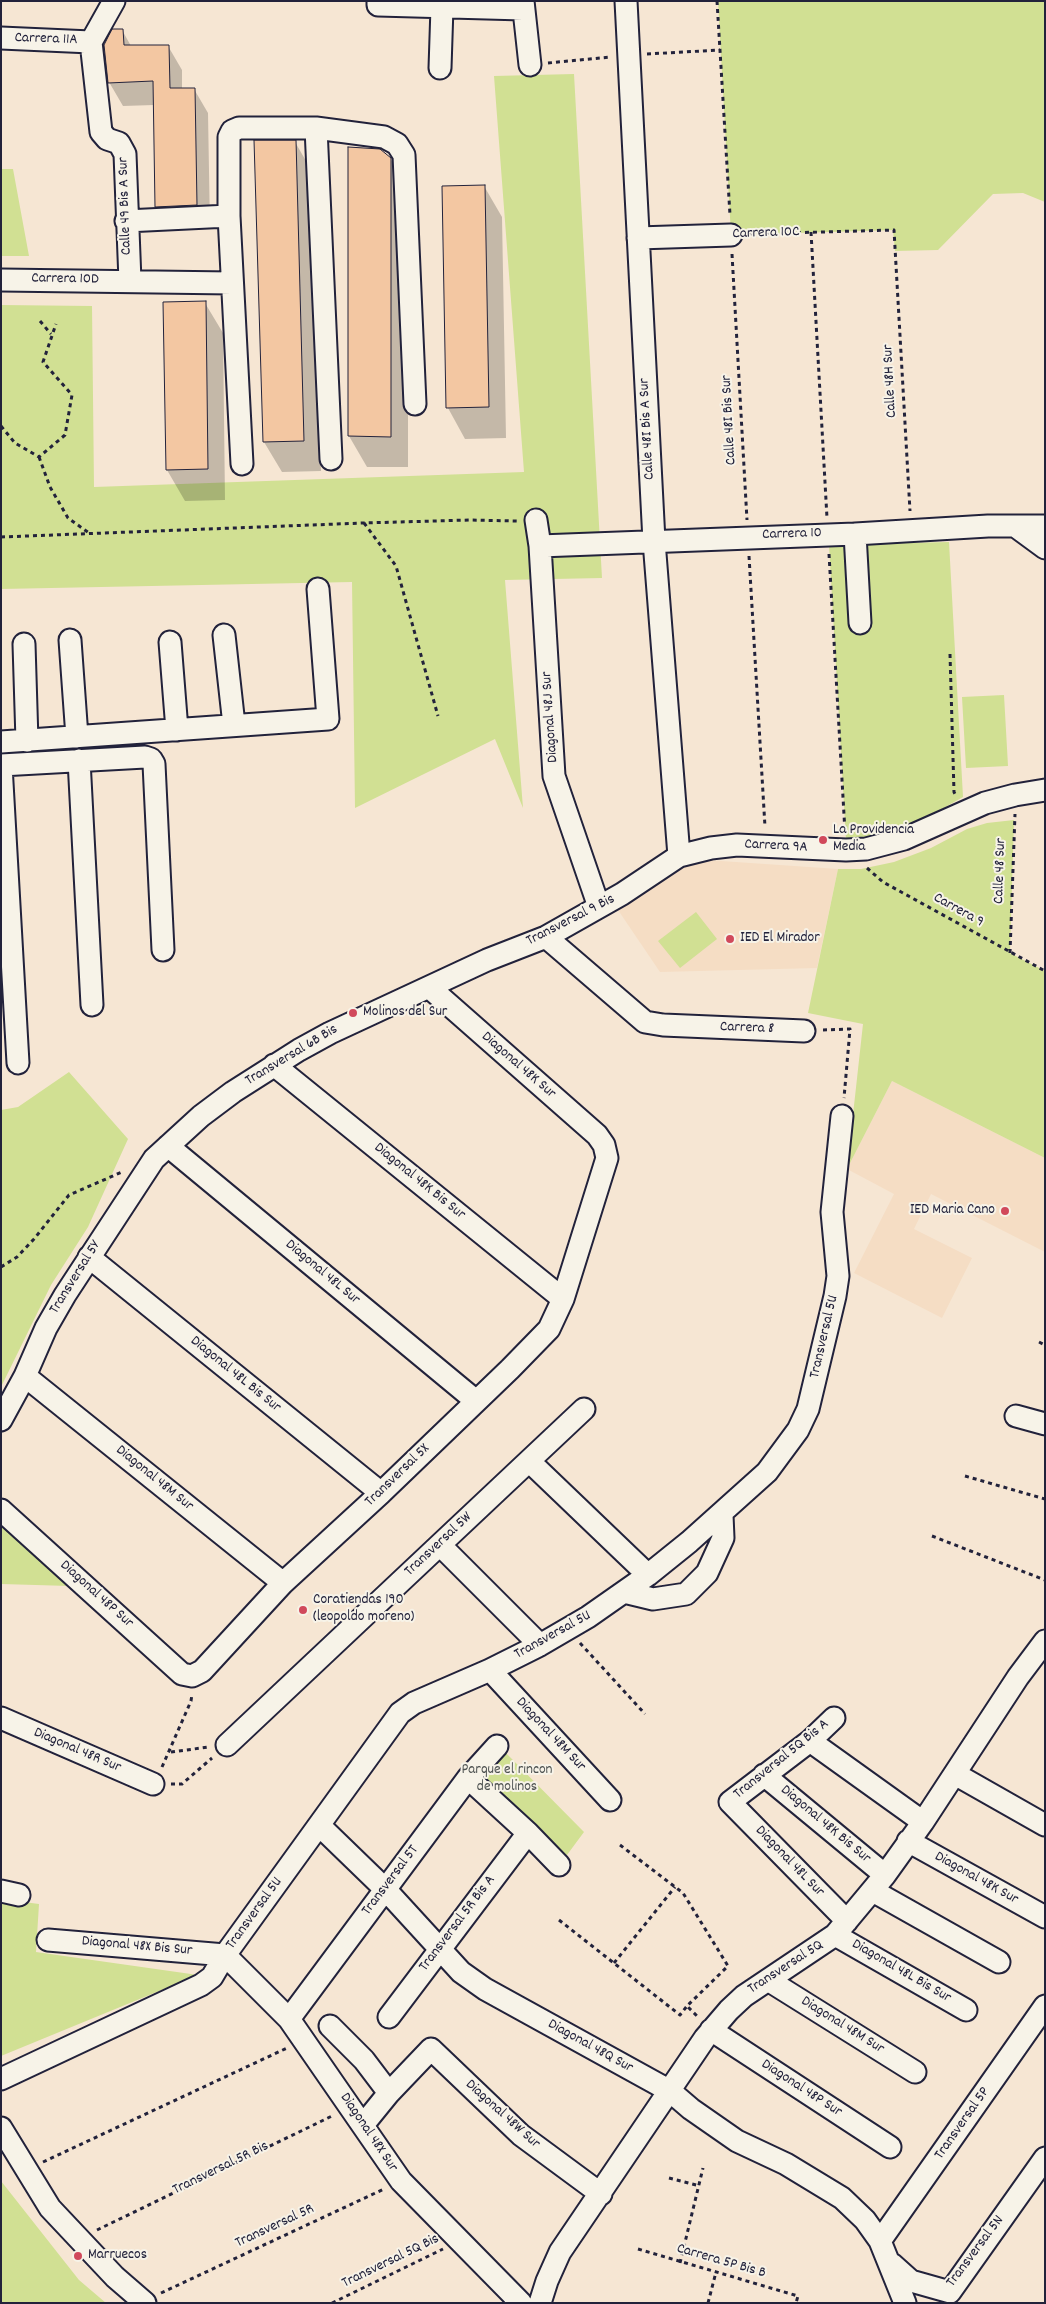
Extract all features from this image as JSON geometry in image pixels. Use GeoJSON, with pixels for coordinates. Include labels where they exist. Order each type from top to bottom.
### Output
{"type":"FeatureCollection","features":[{"type":"Feature","properties":{"kind":"street"},"geometry":{"type":"LineString","coordinates":[[91,42],[114,1]]}},
{"type":"Feature","properties":{"kind":"street","name":"Calle 48I Bis A Sur"},"geometry":{"type":"LineString","coordinates":[[626,1],[654,541],[678,856]]}},
{"type":"Feature","properties":{"kind":"street"},"geometry":{"type":"LineString","coordinates":[[378,3],[442,7],[523,5],[530,65]]}},
{"type":"Feature","properties":{"kind":"street"},"geometry":{"type":"LineString","coordinates":[[440,68],[442,7]]}},
{"type":"Feature","properties":{"kind":"street","name":"Carrera 11A"},"geometry":{"type":"LineString","coordinates":[[1,38],[91,42]]}},
{"type":"Feature","properties":{"kind":"street","name":"Calle 49 Bis A Sur"},"geometry":{"type":"LineString","coordinates":[[91,42],[101,132],[107,139],[119,143],[125,154],[126,221],[130,281]]}},
{"type":"Feature","properties":{"kind":"street"},"geometry":{"type":"LineString","coordinates":[[242,464],[229,216],[229,137],[232,131],[239,128],[316,128],[384,137],[397,144],[404,155],[416,404]]}},
{"type":"Feature","properties":{"kind":"street"},"geometry":{"type":"LineString","coordinates":[[316,128],[331,459]]}},
{"type":"Feature","properties":{"kind":"street"},"geometry":{"type":"LineString","coordinates":[[126,221],[229,216]]}},
{"type":"Feature","properties":{"kind":"street","name":"Carrera 10C"},"geometry":{"type":"LineString","coordinates":[[638,238],[731,235]]}},
{"type":"Feature","properties":{"kind":"street","name":"Carrera 10D"},"geometry":{"type":"LineString","coordinates":[[1,280],[232,283]]}},
{"type":"Feature","properties":{"kind":"street","name":"Diagonal 48J Sur"},"geometry":{"type":"LineString","coordinates":[[536,520],[540,546],[554,776],[599,907]]}},
{"type":"Feature","properties":{"kind":"street"},"geometry":{"type":"LineString","coordinates":[[1015,526],[1045,548]]}},
{"type":"Feature","properties":{"kind":"street","name":"Carrera 10"},"geometry":{"type":"LineString","coordinates":[[540,546],[1045,526]]}},
{"type":"Feature","properties":{"kind":"street"},"geometry":{"type":"LineString","coordinates":[[855,534],[860,624]]}},
{"type":"Feature","properties":{"kind":"street"},"geometry":{"type":"LineString","coordinates":[[1,742],[328,719],[318,589]]}},
{"type":"Feature","properties":{"kind":"street"},"geometry":{"type":"LineString","coordinates":[[224,635],[234,725]]}},
{"type":"Feature","properties":{"kind":"street"},"geometry":{"type":"LineString","coordinates":[[70,640],[77,737]]}},
{"type":"Feature","properties":{"kind":"street"},"geometry":{"type":"LineString","coordinates":[[170,642],[177,730]]}},
{"type":"Feature","properties":{"kind":"street"},"geometry":{"type":"LineString","coordinates":[[24,644],[27,741]]}},
{"type":"Feature","properties":{"kind":"street"},"geometry":{"type":"LineString","coordinates":[[18,1063],[1,765],[145,757],[151,759],[154,764],[163,950]]}},
{"type":"Feature","properties":{"kind":"street"},"geometry":{"type":"LineString","coordinates":[[78,760],[92,1005]]}},
{"type":"Feature","properties":{"kind":"street","name":"Carrera 9A"},"geometry":{"type":"LineString","coordinates":[[678,856],[711,848],[737,845],[846,850],[866,849],[904,839],[966,811],[1005,797],[1045,790]]}},
{"type":"Feature","properties":{"kind":"street","name":"Transversal 9 Bis"},"geometry":{"type":"LineString","coordinates":[[430,988],[487,960],[546,937],[628,890],[678,856]]}},
{"type":"Feature","properties":{"kind":"street","name":"Carrera 8"},"geometry":{"type":"LineString","coordinates":[[546,937],[645,1022],[663,1025],[804,1031]]}},
{"type":"Feature","properties":{"kind":"street","name":"Transversal 6B Bis"},"geometry":{"type":"LineString","coordinates":[[168,1146],[201,1116],[274,1065],[330,1033],[430,988]]}},
{"type":"Feature","properties":{"kind":"street","name":"Diagonal 48K Sur"},"geometry":{"type":"LineString","coordinates":[[430,988],[597,1135],[604,1145]]}},
{"type":"Feature","properties":{"kind":"street","name":"Diagonal 48K Bis Sur"},"geometry":{"type":"LineString","coordinates":[[274,1065],[563,1299]]}},
{"type":"Feature","properties":{"kind":"street","name":"Transversal 5U"},"geometry":{"type":"LineString","coordinates":[[1,2079],[201,1985],[212,1977],[400,1713],[414,1703],[490,1670],[567,1630],[648,1575],[722,1515],[767,1472],[798,1430],[808,1409],[838,1276],[832,1212],[842,1116]]}},
{"type":"Feature","properties":{"kind":"street","name":"Transversal 5X"},"geometry":{"type":"LineString","coordinates":[[192,1676],[202,1671],[283,1583],[381,1493],[549,1329],[563,1299],[607,1158],[604,1145]]}},
{"type":"Feature","properties":{"kind":"street","name":"Transversal 5Y"},"geometry":{"type":"LineString","coordinates":[[1,1420],[46,1328],[89,1257],[154,1159],[168,1146]]}},
{"type":"Feature","properties":{"kind":"street","name":"Diagonal 48L Sur"},"geometry":{"type":"LineString","coordinates":[[168,1146],[476,1401]]}},
{"type":"Feature","properties":{"kind":"street","name":"Diagonal 48L Bis Sur"},"geometry":{"type":"LineString","coordinates":[[89,1257],[381,1493]]}},
{"type":"Feature","properties":{"kind":"street","name":"Diagonal 48M Sur"},"geometry":{"type":"LineString","coordinates":[[24,1376],[283,1583]]}},
{"type":"Feature","properties":{"kind":"street","name":"Transversal 5W"},"geometry":{"type":"LineString","coordinates":[[227,1745],[584,1409]]}},
{"type":"Feature","properties":{"kind":"street"},"geometry":{"type":"LineString","coordinates":[[1016,1416],[1045,1424]]}},
{"type":"Feature","properties":{"kind":"street"},"geometry":{"type":"LineString","coordinates":[[529,1460],[648,1575]]}},
{"type":"Feature","properties":{"kind":"street","name":"Diagonal 48P Sur"},"geometry":{"type":"LineString","coordinates":[[1,1510],[182,1674],[192,1676]]}},
{"type":"Feature","properties":{"kind":"street"},"geometry":{"type":"LineString","coordinates":[[624,1592],[653,1599],[686,1594],[707,1573],[723,1538],[722,1515]]}},
{"type":"Feature","properties":{"kind":"street"},"geometry":{"type":"LineString","coordinates":[[440,1545],[540,1645]]}},
{"type":"Feature","properties":{"kind":"street","name":"Transversal 5Q"},"geometry":{"type":"LineString","coordinates":[[540,2303],[547,2281],[560,2252],[711,2030],[739,2001],[841,1928],[879,1883],[923,1822],[1018,1677],[1045,1641]]}},
{"type":"Feature","properties":{"kind":"street","name":"Diagonal 48M Sur"},"geometry":{"type":"LineString","coordinates":[[490,1670],[610,1800]]}},
{"type":"Feature","properties":{"kind":"street","name":"Diagonal 48R Sur"},"geometry":{"type":"LineString","coordinates":[[1,1718],[153,1784]]}},
{"type":"Feature","properties":{"kind":"street","name":"Transversal 5Q Bis A"},"geometry":{"type":"LineString","coordinates":[[730,1802],[810,1741],[834,1718]]}},
{"type":"Feature","properties":{"kind":"street"},"geometry":{"type":"LineString","coordinates":[[810,1741],[923,1822]]}},
{"type":"Feature","properties":{"kind":"street","name":"Transversal 5T"},"geometry":{"type":"LineString","coordinates":[[289,2018],[468,1778],[496,1746]]}},
{"type":"Feature","properties":{"kind":"street"},"geometry":{"type":"LineString","coordinates":[[955,1774],[1045,1825]]}},
{"type":"Feature","properties":{"kind":"street","name":"Diagonal 48K Bis Sur"},"geometry":{"type":"LineString","coordinates":[[764,1775],[879,1883],[999,1962]]}},
{"type":"Feature","properties":{"kind":"street"},"geometry":{"type":"LineString","coordinates":[[468,1778],[528,1833],[559,1865]]}},
{"type":"Feature","properties":{"kind":"street","name":"Diagonal 48L Sur"},"geometry":{"type":"LineString","coordinates":[[730,1802],[841,1928]]}},
{"type":"Feature","properties":{"kind":"street","name":"Diagonal 48Q Sur"},"geometry":{"type":"LineString","coordinates":[[320,1826],[384,1889],[461,1972],[485,1989],[670,2091],[691,2109],[737,2141],[786,2164],[842,2198],[866,2220],[880,2241],[905,2303]]}},
{"type":"Feature","properties":{"kind":"street","name":"Transversal 5R Bis A"},"geometry":{"type":"LineString","coordinates":[[389,2017],[528,1833]]}},
{"type":"Feature","properties":{"kind":"street","name":"Diagonal 48K Sur"},"geometry":{"type":"LineString","coordinates":[[908,1841],[1045,1917]]}},
{"type":"Feature","properties":{"kind":"street","name":"Diagonal 48L Bis Sur"},"geometry":{"type":"LineString","coordinates":[[841,1928],[966,2010]]}},
{"type":"Feature","properties":{"kind":"street","name":"Diagonal 48X Bis Sur"},"geometry":{"type":"LineString","coordinates":[[48,1940],[226,1955]]}},
{"type":"Feature","properties":{"kind":"street","name":"Diagonal 48X Sur"},"geometry":{"type":"LineString","coordinates":[[226,1955],[289,2018],[401,2182],[521,2303]]}},
{"type":"Feature","properties":{"kind":"street","name":"Diagonal 48M Sur"},"geometry":{"type":"LineString","coordinates":[[768,1980],[916,2072]]}},
{"type":"Feature","properties":{"kind":"street","name":"Transversal 5P"},"geometry":{"type":"LineString","coordinates":[[880,2241],[1045,2006]]}},
{"type":"Feature","properties":{"kind":"street"},"geometry":{"type":"LineString","coordinates":[[330,2026],[364,2060],[389,2093],[363,2125]]}},
{"type":"Feature","properties":{"kind":"street","name":"Diagonal 48P Sur"},"geometry":{"type":"LineString","coordinates":[[711,2030],[890,2147]]}},
{"type":"Feature","properties":{"kind":"street","name":"Diagonal 48W Sur"},"geometry":{"type":"LineString","coordinates":[[389,2093],[431,2049],[521,2135],[601,2194]]}},
{"type":"Feature","properties":{"kind":"street"},"geometry":{"type":"LineString","coordinates":[[1,2128],[50,2208],[115,2277],[152,2298]]}},
{"type":"Feature","properties":{"kind":"street","name":"Transversal 5N"},"geometry":{"type":"LineString","coordinates":[[888,2261],[911,2281],[950,2292],[1045,2158]]}},
{"type":"Feature","properties":{"kind":"path","name":"Calle 48I Bis Sur"},"geometry":{"type":"LineString","coordinates":[[717,1],[765,832]]}},
{"type":"Feature","properties":{"kind":"path","name":"Carrera 10C"},"geometry":{"type":"LineString","coordinates":[[731,235],[894,230]]}},
{"type":"Feature","properties":{"kind":"path","name":"Calle 48H Sur"},"geometry":{"type":"LineString","coordinates":[[894,230],[912,531]]}},
{"type":"Feature","properties":{"kind":"path"},"geometry":{"type":"LineString","coordinates":[[40,321],[52,335]]}},
{"type":"Feature","properties":{"kind":"path"},"geometry":{"type":"LineString","coordinates":[[39,457],[65,435],[72,394],[43,362],[56,324]]}},
{"type":"Feature","properties":{"kind":"path"},"geometry":{"type":"LineString","coordinates":[[1,426],[15,443],[39,457],[50,487],[68,518],[89,533]]}},
{"type":"Feature","properties":{"kind":"path"},"geometry":{"type":"LineString","coordinates":[[1,537],[363,523],[536,520]]}},
{"type":"Feature","properties":{"kind":"path"},"geometry":{"type":"LineString","coordinates":[[363,523],[396,566],[438,716]]}},
{"type":"Feature","properties":{"kind":"path"},"geometry":{"type":"LineString","coordinates":[[950,654],[954,792],[966,811]]}},
{"type":"Feature","properties":{"kind":"path","name":"Calle 48 Sur"},"geometry":{"type":"LineString","coordinates":[[1010,953],[1014,820]]}},
{"type":"Feature","properties":{"kind":"path","name":"Carrera 9"},"geometry":{"type":"LineString","coordinates":[[863,864],[883,882],[1045,971]]}},
{"type":"Feature","properties":{"kind":"path"},"geometry":{"type":"LineString","coordinates":[[804,1031],[850,1029],[842,1116]]}},
{"type":"Feature","properties":{"kind":"path"},"geometry":{"type":"LineString","coordinates":[[1,1267],[17,1257],[34,1239],[69,1195],[127,1170]]}},
{"type":"Feature","properties":{"kind":"path"},"geometry":{"type":"LineString","coordinates":[[1039,1342],[1045,1345]]}},
{"type":"Feature","properties":{"kind":"path"},"geometry":{"type":"LineString","coordinates":[[966,1476],[1045,1499]]}},
{"type":"Feature","properties":{"kind":"path"},"geometry":{"type":"LineString","coordinates":[[932,1536],[1045,1580]]}},
{"type":"Feature","properties":{"kind":"path"},"geometry":{"type":"LineString","coordinates":[[567,1630],[645,1714]]}},
{"type":"Feature","properties":{"kind":"path"},"geometry":{"type":"LineString","coordinates":[[192,1676],[191,1700],[170,1752],[153,1784],[182,1784],[227,1745]]}},
{"type":"Feature","properties":{"kind":"path"},"geometry":{"type":"LineString","coordinates":[[170,1752],[227,1745]]}},
{"type":"Feature","properties":{"kind":"path"},"geometry":{"type":"LineString","coordinates":[[559,1920],[680,2015],[728,1966],[683,1893],[620,1844]]}},
{"type":"Feature","properties":{"kind":"path"},"geometry":{"type":"LineString","coordinates":[[614,1963],[675,1887]]}},
{"type":"Feature","properties":{"kind":"path"},"geometry":{"type":"LineString","coordinates":[[687,2006],[711,2030]]}},
{"type":"Feature","properties":{"kind":"path"},"geometry":{"type":"LineString","coordinates":[[38,2164],[305,2040]]}},
{"type":"Feature","properties":{"kind":"path","name":"Transversal 5R Bis"},"geometry":{"type":"LineString","coordinates":[[92,2232],[350,2106]]}},
{"type":"Feature","properties":{"kind":"path"},"geometry":{"type":"LineString","coordinates":[[680,2263],[704,2168]]}},
{"type":"Feature","properties":{"kind":"path"},"geometry":{"type":"LineString","coordinates":[[670,2178],[700,2186]]}},
{"type":"Feature","properties":{"kind":"path","name":"Transversal 5R"},"geometry":{"type":"LineString","coordinates":[[152,2298],[401,2182]]}},
{"type":"Feature","properties":{"kind":"path","name":"Transversal 5Q Bis"},"geometry":{"type":"LineString","coordinates":[[332,2303],[460,2242]]}},
{"type":"Feature","properties":{"kind":"path","name":"Carrera 5P Bis B"},"geometry":{"type":"LineString","coordinates":[[638,2249],[680,2263],[798,2296],[796,2303]]}},
{"type":"Feature","properties":{"kind":"path"},"geometry":{"type":"LineString","coordinates":[[708,2303],[716,2272]]}},
{"type":"Feature","properties":{"kind":"shaded area","name":"IED El Mirador"},"geometry":{"type":"Polygon","coordinates":[[[692,859],[838,869],[817,968],[660,972],[618,910],[692,859]]]}},
{"type":"Feature","properties":{"kind":"shaded area","name":"IED Maria Cano"},"geometry":{"type":"Polygon","coordinates":[[[892,1081],[1045,1158],[1045,1252],[931,1194],[914,1229],[972,1258],[942,1318],[854,1273],[894,1194],[847,1169],[892,1081]]]}},
{"type":"Feature","properties":{"kind":"green space"},"geometry":{"type":"Polygon","coordinates":[[[718,1],[1045,1],[1045,202],[1023,193],[993,194],[938,250],[895,251],[893,230],[731,235],[718,1]]]}},
{"type":"Feature","properties":{"kind":"green space"},"geometry":{"type":"Polygon","coordinates":[[[574,74],[602,578],[505,580],[523,808],[495,739],[355,808],[352,582],[1,589],[1,305],[92,306],[94,487],[524,472],[494,76],[574,74]]]}},
{"type":"Feature","properties":{"kind":"green space"},"geometry":{"type":"Polygon","coordinates":[[[1,169],[13,169],[29,256],[1,256],[1,169]]]}},
{"type":"Feature","properties":{"kind":"green space"},"geometry":{"type":"Polygon","coordinates":[[[949,542],[963,797],[933,814],[900,829],[867,838],[846,840],[829,545],[949,542]]]}},
{"type":"Feature","properties":{"kind":"green space"},"geometry":{"type":"Polygon","coordinates":[[[1004,695],[1008,766],[966,768],[962,697],[1004,695]]]}},
{"type":"Feature","properties":{"kind":"green space"},"geometry":{"type":"Polygon","coordinates":[[[1014,820],[1010,953],[1045,971],[1045,1158],[892,1081],[847,1169],[863,1024],[808,1013],[838,869],[861,869],[894,862],[931,848],[967,829],[987,823],[1014,820]]]}},
{"type":"Feature","properties":{"kind":"green space"},"geometry":{"type":"Polygon","coordinates":[[[696,912],[717,939],[680,968],[658,941],[696,912]]]}},
{"type":"Feature","properties":{"kind":"green space"},"geometry":{"type":"Polygon","coordinates":[[[69,1072],[128,1139],[88,1227],[51,1285],[1,1387],[1,1110],[18,1107],[69,1072]]]}},
{"type":"Feature","properties":{"kind":"green space"},"geometry":{"type":"Polygon","coordinates":[[[1,1524],[70,1586],[1,1584],[1,1524]]]}},
{"type":"Feature","properties":{"kind":"green space","name":"Parque el rincon de molinos"},"geometry":{"type":"Polygon","coordinates":[[[505,1752],[584,1832],[564,1859],[481,1780],[505,1752]]]}},
{"type":"Feature","properties":{"kind":"green space"},"geometry":{"type":"Polygon","coordinates":[[[1,1899],[39,1904],[36,1952],[198,1975],[1,2056],[1,1899]]]}},
{"type":"Feature","properties":{"kind":"green space"},"geometry":{"type":"Polygon","coordinates":[[[1,2181],[79,2280],[106,2303],[1,2303],[1,2181]]]}},
{"type":"Feature","properties":{"kind":"building"},"geometry":{"type":"Polygon","coordinates":[[[112,29],[123,29],[124,45],[169,45],[170,88],[195,88],[197,205],[155,207],[153,81],[108,83],[104,45],[112,29]]]}},
{"type":"Feature","properties":{"kind":"building"},"geometry":{"type":"Polygon","coordinates":[[[254,140],[296,140],[304,441],[263,442],[254,140]]]}},
{"type":"Feature","properties":{"kind":"building"},"geometry":{"type":"Polygon","coordinates":[[[348,147],[380,149],[391,158],[391,437],[348,436],[348,147]]]}},
{"type":"Feature","properties":{"kind":"building"},"geometry":{"type":"Polygon","coordinates":[[[485,185],[489,407],[446,408],[442,186],[485,185]]]}},
{"type":"Feature","properties":{"kind":"building"},"geometry":{"type":"Polygon","coordinates":[[[206,301],[208,469],[166,470],[163,302],[206,301]]]}},
{"type":"Feature","properties":{"kind":"place","name":"La Providencia Media"},"geometry":{"type":"Point","coordinates":[823,840]}},
{"type":"Feature","properties":{"kind":"place","name":"IED El Mirador"},"geometry":{"type":"Point","coordinates":[730,939]}},
{"type":"Feature","properties":{"kind":"place","name":"Molinos del Sur"},"geometry":{"type":"Point","coordinates":[353,1013]}},
{"type":"Feature","properties":{"kind":"place","name":"IED Maria Cano"},"geometry":{"type":"Point","coordinates":[1005,1211]}},
{"type":"Feature","properties":{"kind":"place","name":"Coratiendas 190 (leopoldo moreno)"},"geometry":{"type":"Point","coordinates":[303,1610]}},
{"type":"Feature","properties":{"kind":"place","name":"Marruecos"},"geometry":{"type":"Point","coordinates":[78,2256]}}]}
